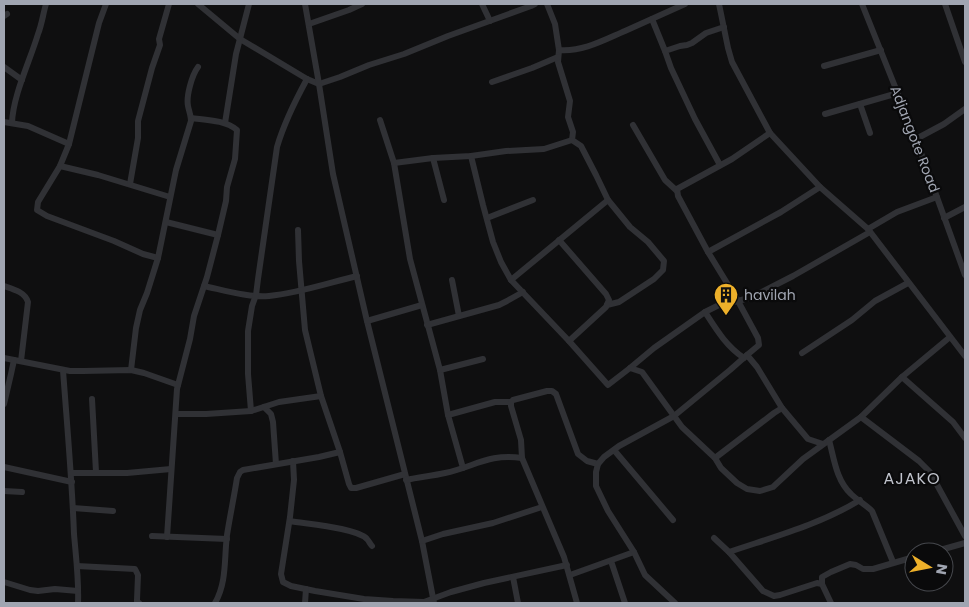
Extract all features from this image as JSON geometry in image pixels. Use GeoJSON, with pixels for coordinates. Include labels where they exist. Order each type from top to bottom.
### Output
{"type":"FeatureCollection","features":[{"type":"Feature","properties":{"kind":"street"},"geometry":{"type":"LineString","coordinates":[[12,122],[12,114],[39,32],[46,4]]}},
{"type":"Feature","properties":{"kind":"street"},"geometry":{"type":"LineString","coordinates":[[106,4],[99,23],[69,144],[60,166],[38,202],[37,210],[47,216],[143,254],[158,258]]}},
{"type":"Feature","properties":{"kind":"street"},"geometry":{"type":"LineString","coordinates":[[130,184],[138,138],[138,121],[160,45],[159,39],[169,4]]}},
{"type":"Feature","properties":{"kind":"street"},"geometry":{"type":"LineString","coordinates":[[198,4],[240,39],[307,79],[319,84],[536,4]]}},
{"type":"Feature","properties":{"kind":"street"},"geometry":{"type":"LineString","coordinates":[[224,123],[236,54],[249,4]]}},
{"type":"Feature","properties":{"kind":"street"},"geometry":{"type":"LineString","coordinates":[[305,4],[333,174],[367,321],[422,541],[434,601]]}},
{"type":"Feature","properties":{"kind":"street"},"geometry":{"type":"LineString","coordinates":[[309,24],[362,4]]}},
{"type":"Feature","properties":{"kind":"street"},"geometry":{"type":"LineString","coordinates":[[482,4],[490,22]]}},
{"type":"Feature","properties":{"kind":"street"},"geometry":{"type":"LineString","coordinates":[[547,4],[555,24],[559,68],[570,100],[568,117],[573,132],[572,140]]}},
{"type":"Feature","properties":{"kind":"street"},"geometry":{"type":"LineString","coordinates":[[492,82],[532,68],[558,53],[593,44],[685,4]]}},
{"type":"Feature","properties":{"kind":"street"},"geometry":{"type":"LineString","coordinates":[[720,4],[732,62],[770,133],[820,188],[869,230],[965,356]]}},
{"type":"Feature","properties":{"kind":"street","name":"Adjangote Road"},"geometry":{"type":"LineString","coordinates":[[862,4],[916,139],[965,275]]}},
{"type":"Feature","properties":{"kind":"street"},"geometry":{"type":"LineString","coordinates":[[945,4],[965,62]]}},
{"type":"Feature","properties":{"kind":"street"},"geometry":{"type":"LineString","coordinates":[[652,19],[671,68],[695,119],[720,165]]}},
{"type":"Feature","properties":{"kind":"street"},"geometry":{"type":"LineString","coordinates":[[665,51],[692,43],[706,33],[724,27]]}},
{"type":"Feature","properties":{"kind":"street"},"geometry":{"type":"LineString","coordinates":[[824,66],[881,50]]}},
{"type":"Feature","properties":{"kind":"street"},"geometry":{"type":"LineString","coordinates":[[4,67],[22,80]]}},
{"type":"Feature","properties":{"kind":"street"},"geometry":{"type":"LineString","coordinates":[[131,370],[136,328],[140,310],[158,258],[176,170],[191,118],[187,103],[190,85],[195,70],[198,67]]}},
{"type":"Feature","properties":{"kind":"street"},"geometry":{"type":"LineString","coordinates":[[251,411],[248,331],[252,306],[256,296],[277,147],[296,99],[307,79]]}},
{"type":"Feature","properties":{"kind":"street"},"geometry":{"type":"LineString","coordinates":[[825,114],[898,93]]}},
{"type":"Feature","properties":{"kind":"street"},"geometry":{"type":"LineString","coordinates":[[860,104],[870,133]]}},
{"type":"Feature","properties":{"kind":"street"},"geometry":{"type":"LineString","coordinates":[[916,139],[944,124],[965,109]]}},
{"type":"Feature","properties":{"kind":"street"},"geometry":{"type":"LineString","coordinates":[[166,536],[178,385],[194,316],[218,235],[237,137],[237,130],[232,126],[191,118]]}},
{"type":"Feature","properties":{"kind":"street"},"geometry":{"type":"LineString","coordinates":[[380,120],[394,163],[410,259],[440,370],[448,415],[463,468]]}},
{"type":"Feature","properties":{"kind":"street"},"geometry":{"type":"LineString","coordinates":[[4,122],[28,126],[69,144]]}},
{"type":"Feature","properties":{"kind":"street"},"geometry":{"type":"LineString","coordinates":[[633,124],[665,180],[676,191],[759,342],[757,348],[674,416],[614,450],[598,464],[596,486],[608,511],[634,552],[645,575],[675,603]]}},
{"type":"Feature","properties":{"kind":"street"},"geometry":{"type":"LineString","coordinates":[[676,191],[732,159],[770,133]]}},
{"type":"Feature","properties":{"kind":"street"},"geometry":{"type":"LineString","coordinates":[[394,163],[506,151],[544,149],[572,140],[582,146],[608,200],[630,226],[648,242],[664,260],[665,264],[663,270],[654,279],[619,302],[607,305]]}},
{"type":"Feature","properties":{"kind":"street"},"geometry":{"type":"LineString","coordinates":[[471,156],[493,242],[511,280],[608,385],[654,348],[705,312],[720,305],[752,297],[793,276],[897,212],[937,197]]}},
{"type":"Feature","properties":{"kind":"street"},"geometry":{"type":"LineString","coordinates":[[433,158],[444,200]]}},
{"type":"Feature","properties":{"kind":"street"},"geometry":{"type":"LineString","coordinates":[[60,166],[130,184],[170,197]]}},
{"type":"Feature","properties":{"kind":"street"},"geometry":{"type":"LineString","coordinates":[[708,252],[820,188]]}},
{"type":"Feature","properties":{"kind":"street"},"geometry":{"type":"LineString","coordinates":[[486,218],[533,200]]}},
{"type":"Feature","properties":{"kind":"street"},"geometry":{"type":"LineString","coordinates":[[511,280],[608,200]]}},
{"type":"Feature","properties":{"kind":"street"},"geometry":{"type":"LineString","coordinates":[[944,218],[965,207]]}},
{"type":"Feature","properties":{"kind":"street"},"geometry":{"type":"LineString","coordinates":[[166,222],[218,235]]}},
{"type":"Feature","properties":{"kind":"street"},"geometry":{"type":"LineString","coordinates":[[298,230],[305,330],[321,396],[340,452],[348,484],[351,488],[406,477],[446,473],[491,458],[522,458]]}},
{"type":"Feature","properties":{"kind":"street"},"geometry":{"type":"LineString","coordinates":[[558,240],[606,294],[609,300],[607,305],[569,341]]}},
{"type":"Feature","properties":{"kind":"street"},"geometry":{"type":"LineString","coordinates":[[204,286],[236,293],[268,296],[357,276]]}},
{"type":"Feature","properties":{"kind":"street"},"geometry":{"type":"LineString","coordinates":[[452,280],[459,316]]}},
{"type":"Feature","properties":{"kind":"street"},"geometry":{"type":"LineString","coordinates":[[802,353],[852,320],[875,301],[908,283]]}},
{"type":"Feature","properties":{"kind":"street"},"geometry":{"type":"LineString","coordinates":[[4,286],[23,294],[28,302],[22,361]]}},
{"type":"Feature","properties":{"kind":"street"},"geometry":{"type":"LineString","coordinates":[[427,325],[504,303],[523,292]]}},
{"type":"Feature","properties":{"kind":"street"},"geometry":{"type":"LineString","coordinates":[[367,321],[422,305]]}},
{"type":"Feature","properties":{"kind":"street"},"geometry":{"type":"LineString","coordinates":[[705,312],[720,336],[735,352],[746,356],[757,367],[782,408],[808,439],[826,442]]}},
{"type":"Feature","properties":{"kind":"street"},"geometry":{"type":"LineString","coordinates":[[630,368],[642,372],[682,427],[715,458],[721,468],[747,490],[760,491],[773,487],[803,459],[861,417],[902,377],[950,337]]}},
{"type":"Feature","properties":{"kind":"street"},"geometry":{"type":"LineString","coordinates":[[4,358],[63,370],[131,370],[178,385]]}},
{"type":"Feature","properties":{"kind":"street"},"geometry":{"type":"LineString","coordinates":[[440,370],[483,359]]}},
{"type":"Feature","properties":{"kind":"street"},"geometry":{"type":"LineString","coordinates":[[4,404],[14,360]]}},
{"type":"Feature","properties":{"kind":"street"},"geometry":{"type":"LineString","coordinates":[[63,370],[72,482],[78,603]]}},
{"type":"Feature","properties":{"kind":"street"},"geometry":{"type":"LineString","coordinates":[[902,377],[953,422],[965,438]]}},
{"type":"Feature","properties":{"kind":"street"},"geometry":{"type":"LineString","coordinates":[[448,415],[495,402],[511,402],[552,391],[556,394],[578,454],[586,461],[598,464]]}},
{"type":"Feature","properties":{"kind":"street"},"geometry":{"type":"LineString","coordinates":[[176,414],[251,411],[279,402],[321,396]]}},
{"type":"Feature","properties":{"kind":"street"},"geometry":{"type":"LineString","coordinates":[[92,399],[96,472]]}},
{"type":"Feature","properties":{"kind":"street"},"geometry":{"type":"LineString","coordinates":[[511,402],[520,440],[522,458],[556,535],[567,565],[577,603]]}},
{"type":"Feature","properties":{"kind":"street"},"geometry":{"type":"LineString","coordinates":[[264,407],[271,414],[273,422],[276,464]]}},
{"type":"Feature","properties":{"kind":"street"},"geometry":{"type":"LineString","coordinates":[[715,458],[782,408]]}},
{"type":"Feature","properties":{"kind":"street"},"geometry":{"type":"LineString","coordinates":[[861,417],[919,461],[930,472],[965,536]]}},
{"type":"Feature","properties":{"kind":"street"},"geometry":{"type":"LineString","coordinates":[[826,442],[841,482],[851,494],[872,511],[893,562]]}},
{"type":"Feature","properties":{"kind":"street"},"geometry":{"type":"LineString","coordinates":[[614,450],[674,520]]}},
{"type":"Feature","properties":{"kind":"street"},"geometry":{"type":"LineString","coordinates":[[216,603],[223,586],[227,540],[237,478],[240,472],[340,452]]}},
{"type":"Feature","properties":{"kind":"street"},"geometry":{"type":"LineString","coordinates":[[293,461],[294,480],[290,521],[281,574],[283,582],[291,586],[364,599],[424,602],[434,601],[451,592],[567,565]]}},
{"type":"Feature","properties":{"kind":"street"},"geometry":{"type":"LineString","coordinates":[[4,467],[72,482]]}},
{"type":"Feature","properties":{"kind":"street"},"geometry":{"type":"LineString","coordinates":[[71,472],[127,473],[171,469]]}},
{"type":"Feature","properties":{"kind":"street"},"geometry":{"type":"LineString","coordinates":[[4,491],[22,492]]}},
{"type":"Feature","properties":{"kind":"street"},"geometry":{"type":"LineString","coordinates":[[729,552],[805,527],[860,500]]}},
{"type":"Feature","properties":{"kind":"street"},"geometry":{"type":"LineString","coordinates":[[422,541],[443,534],[493,523],[542,507]]}},
{"type":"Feature","properties":{"kind":"street"},"geometry":{"type":"LineString","coordinates":[[73,508],[113,511]]}},
{"type":"Feature","properties":{"kind":"street"},"geometry":{"type":"LineString","coordinates":[[290,521],[341,529],[359,534],[367,538],[372,546]]}},
{"type":"Feature","properties":{"kind":"street"},"geometry":{"type":"LineString","coordinates":[[152,536],[227,540]]}},
{"type":"Feature","properties":{"kind":"street"},"geometry":{"type":"LineString","coordinates":[[714,538],[729,552],[763,591],[768,594],[780,595],[817,583],[822,584]]}},
{"type":"Feature","properties":{"kind":"street"},"geometry":{"type":"LineString","coordinates":[[570,575],[634,552]]}},
{"type":"Feature","properties":{"kind":"street"},"geometry":{"type":"LineString","coordinates":[[831,603],[822,584],[822,577],[850,564],[856,565],[863,570],[873,569],[904,559]]}},
{"type":"Feature","properties":{"kind":"street"},"geometry":{"type":"LineString","coordinates":[[611,561],[625,603]]}},
{"type":"Feature","properties":{"kind":"street"},"geometry":{"type":"LineString","coordinates":[[77,566],[134,570],[138,575],[136,600],[139,603]]}},
{"type":"Feature","properties":{"kind":"street"},"geometry":{"type":"LineString","coordinates":[[513,577],[518,603]]}},
{"type":"Feature","properties":{"kind":"street"},"geometry":{"type":"LineString","coordinates":[[4,582],[38,591],[55,589],[78,591]]}},
{"type":"Feature","properties":{"kind":"street"},"geometry":{"type":"LineString","coordinates":[[305,603],[306,590]]}},
{"type":"Feature","properties":{"kind":"place","name":"havilah"},"geometry":{"type":"Point","coordinates":[726,316]}},
{"type":"Feature","properties":{"kind":"district","name":"AJAKO"},"geometry":{"type":"Point","coordinates":[912,478]}}]}
